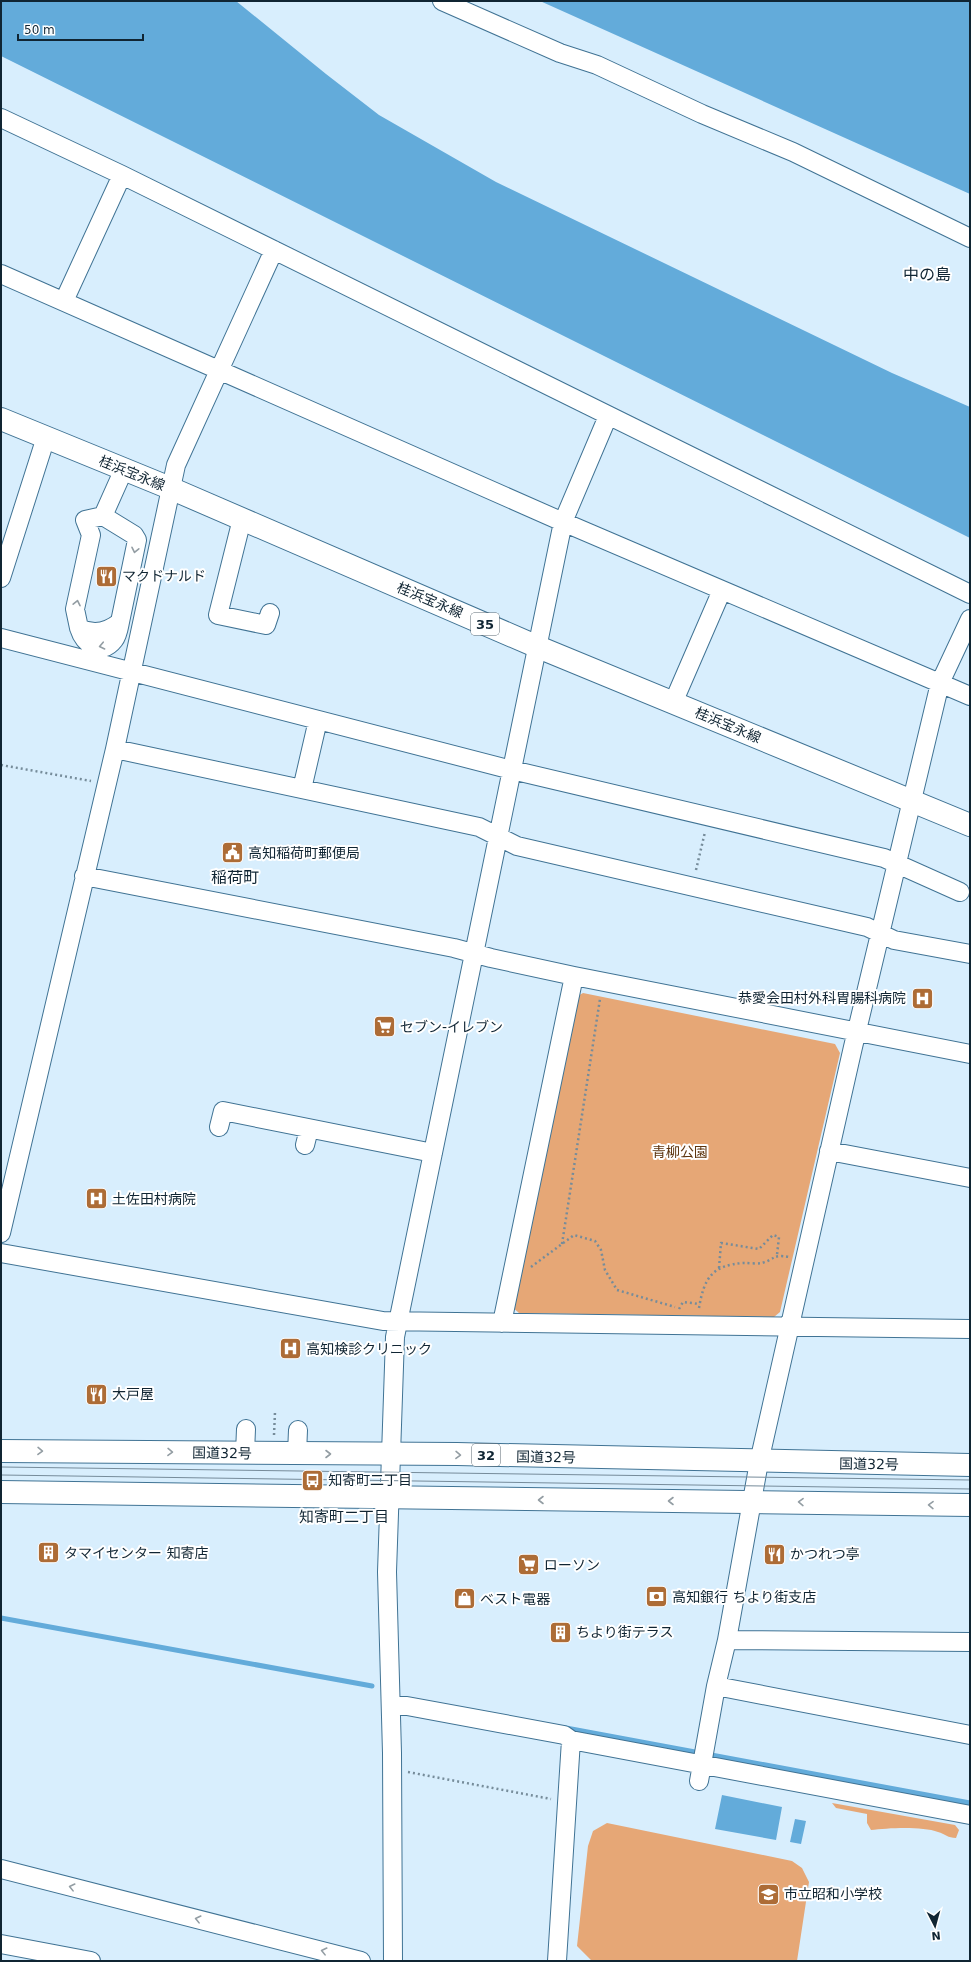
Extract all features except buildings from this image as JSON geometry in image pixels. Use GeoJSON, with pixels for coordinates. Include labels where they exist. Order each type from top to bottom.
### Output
{"type":"FeatureCollection","features":[{"type":"Feature","properties":{"kind":"main road","name":"桂浜宝永線"},"geometry":{"type":"LineString","coordinates":[[1,419],[170,488],[538,647],[970,826]]}},
{"type":"Feature","properties":{"kind":"main road","name":"国道32号"},"geometry":{"type":"LineString","coordinates":[[1,1451],[391,1455],[457,1454],[759,1462],[970,1465]]}},
{"type":"Feature","properties":{"kind":"main road"},"geometry":{"type":"LineString","coordinates":[[1,1492],[390,1499],[970,1505]]}},
{"type":"Feature","properties":{"kind":"street"},"geometry":{"type":"LineString","coordinates":[[442,1],[560,53],[597,65],[702,114],[793,152],[970,238]]}},
{"type":"Feature","properties":{"kind":"street"},"geometry":{"type":"LineString","coordinates":[[1,118],[122,175],[970,594]]}},
{"type":"Feature","properties":{"kind":"street"},"geometry":{"type":"LineString","coordinates":[[64,301],[122,175]]}},
{"type":"Feature","properties":{"kind":"street"},"geometry":{"type":"LineString","coordinates":[[1,1233],[115,749],[176,465],[274,250]]}},
{"type":"Feature","properties":{"kind":"street"},"geometry":{"type":"LineString","coordinates":[[1,274],[562,522],[970,696]]}},
{"type":"Feature","properties":{"kind":"street"},"geometry":{"type":"LineString","coordinates":[[394,1961],[388,1572],[391,1455],[396,1337],[398,1322],[538,647],[562,522],[608,416]]}},
{"type":"Feature","properties":{"kind":"street"},"geometry":{"type":"LineString","coordinates":[[1,578],[46,437]]}},
{"type":"Feature","properties":{"kind":"street"},"geometry":{"type":"LineString","coordinates":[[103,516],[124,469]]}},
{"type":"Feature","properties":{"kind":"street"},"geometry":{"type":"LineString","coordinates":[[103,516],[134,535],[137,540],[120,622],[105,631],[90,632],[79,628],[75,610],[91,535],[85,520],[103,516]]}},
{"type":"Feature","properties":{"kind":"street"},"geometry":{"type":"LineString","coordinates":[[242,519],[218,615],[266,625],[270,613]]}},
{"type":"Feature","properties":{"kind":"street"},"geometry":{"type":"LineString","coordinates":[[673,703],[722,590]]}},
{"type":"Feature","properties":{"kind":"street"},"geometry":{"type":"LineString","coordinates":[[700,1773],[716,1686],[727,1640],[759,1462],[856,1031],[940,683],[970,619]]}},
{"type":"Feature","properties":{"kind":"street"},"geometry":{"type":"LineString","coordinates":[[1,638],[512,770],[884,858],[960,892]]}},
{"type":"Feature","properties":{"kind":"street"},"geometry":{"type":"LineString","coordinates":[[302,790],[318,720]]}},
{"type":"Feature","properties":{"kind":"street"},"geometry":{"type":"LineString","coordinates":[[115,749],[479,827],[517,846],[867,927],[894,940],[970,954]]}},
{"type":"Feature","properties":{"kind":"street"},"geometry":{"type":"LineString","coordinates":[[84,876],[446,946],[474,954],[574,976],[970,1054]]}},
{"type":"Feature","properties":{"kind":"street"},"geometry":{"type":"LineString","coordinates":[[502,1323],[574,976]]}},
{"type":"Feature","properties":{"kind":"street"},"geometry":{"type":"LineString","coordinates":[[219,1126],[223,1111],[307,1137],[433,1153]]}},
{"type":"Feature","properties":{"kind":"street"},"geometry":{"type":"LineString","coordinates":[[829,1151],[970,1178]]}},
{"type":"Feature","properties":{"kind":"street"},"geometry":{"type":"LineString","coordinates":[[1,1253],[289,1312],[383,1321],[789,1328],[970,1329]]}},
{"type":"Feature","properties":{"kind":"street"},"geometry":{"type":"LineString","coordinates":[[244,1453],[246,1429]]}},
{"type":"Feature","properties":{"kind":"street"},"geometry":{"type":"LineString","coordinates":[[297,1454],[298,1430]]}},
{"type":"Feature","properties":{"kind":"street"},"geometry":{"type":"LineString","coordinates":[[727,1640],[970,1642]]}},
{"type":"Feature","properties":{"kind":"street"},"geometry":{"type":"LineString","coordinates":[[716,1686],[970,1736]]}},
{"type":"Feature","properties":{"kind":"street"},"geometry":{"type":"LineString","coordinates":[[391,1706],[407,1706],[556,1733],[564,1735],[571,1740],[700,1773],[970,1815]]}},
{"type":"Feature","properties":{"kind":"street"},"geometry":{"type":"LineString","coordinates":[[557,1961],[571,1740]]}},
{"type":"Feature","properties":{"kind":"street"},"geometry":{"type":"LineString","coordinates":[[1,1869],[362,1961]]}},
{"type":"Feature","properties":{"kind":"street"},"geometry":{"type":"LineString","coordinates":[[1,1944],[91,1961]]}},
{"type":"Feature","properties":{"kind":"path"},"geometry":{"type":"LineString","coordinates":[[1,765],[93,782]]}},
{"type":"Feature","properties":{"kind":"path"},"geometry":{"type":"LineString","coordinates":[[692,886],[708,816]]}},
{"type":"Feature","properties":{"kind":"path"},"geometry":{"type":"LineString","coordinates":[[562,1244],[601,994]]}},
{"type":"Feature","properties":{"kind":"path"},"geometry":{"type":"LineString","coordinates":[[510,1282],[574,1235],[595,1241],[602,1250],[605,1270],[617,1290],[679,1308]]}},
{"type":"Feature","properties":{"kind":"path"},"geometry":{"type":"LineString","coordinates":[[719,1268],[721,1243],[759,1249],[773,1235],[779,1238],[777,1255]]}},
{"type":"Feature","properties":{"kind":"path"},"geometry":{"type":"LineString","coordinates":[[698,1326],[702,1289],[708,1277],[719,1268],[728,1264],[762,1263],[777,1255],[792,1258]]}},
{"type":"Feature","properties":{"kind":"path"},"geometry":{"type":"LineString","coordinates":[[274,1435],[275,1412]]}},
{"type":"Feature","properties":{"kind":"path"},"geometry":{"type":"LineString","coordinates":[[408,1772],[567,1801]]}},
{"type":"Feature","properties":{"kind":"green space","name":"青柳公園"},"geometry":{"type":"Polygon","coordinates":[[[583,993],[835,1044],[840,1053],[780,1312],[774,1317],[519,1313],[511,1306],[576,997],[583,993]]]}},
{"type":"Feature","properties":{"kind":"green space"},"geometry":{"type":"Polygon","coordinates":[[[832,1803],[955,1825],[959,1830],[956,1838],[931,1830],[914,1828],[871,1830],[867,1823],[867,1814],[836,1808],[832,1803]]]}},
{"type":"Feature","properties":{"kind":"green space"},"geometry":{"type":"Polygon","coordinates":[[[607,1823],[792,1861],[802,1868],[809,1882],[797,1961],[592,1961],[577,1946],[588,1846],[593,1831],[607,1823]]]}},
{"type":"Feature","properties":{"kind":"water"},"geometry":{"type":"Polygon","coordinates":[[[1,1],[236,1],[379,115],[496,182],[892,373],[970,407],[970,538],[1,56],[1,1]]]}},
{"type":"Feature","properties":{"kind":"water"},"geometry":{"type":"Polygon","coordinates":[[[540,1],[970,1],[970,194],[540,1]]]}},
{"type":"Feature","properties":{"kind":"water"},"geometry":{"type":"Polygon","coordinates":[[[722,1795],[782,1807],[776,1840],[715,1829],[722,1795]]]}},
{"type":"Feature","properties":{"kind":"water"},"geometry":{"type":"Polygon","coordinates":[[[795,1819],[806,1821],[801,1844],[790,1842],[795,1819]]]}},
{"type":"Feature","properties":{"kind":"waterway"},"geometry":{"type":"LineString","coordinates":[[1,1618],[372,1686]]}},
{"type":"Feature","properties":{"kind":"waterway"},"geometry":{"type":"LineString","coordinates":[[566,1728],[970,1803]]}},
{"type":"Feature","properties":{"kind":"tram line"},"geometry":{"type":"LineString","coordinates":[[1,1467],[970,1480]]}},
{"type":"Feature","properties":{"kind":"tram line"},"geometry":{"type":"LineString","coordinates":[[1,1475],[970,1489]]}},
{"type":"Feature","properties":{"kind":"place","name":"マクドナルド"},"geometry":{"type":"Point","coordinates":[106,576]}},
{"type":"Feature","properties":{"kind":"place","name":"高知稲荷町郵便局"},"geometry":{"type":"Point","coordinates":[232,853]}},
{"type":"Feature","properties":{"kind":"place","name":"恭愛会田村外科胃腸科病院"},"geometry":{"type":"Point","coordinates":[922,998]}},
{"type":"Feature","properties":{"kind":"place","name":"セブン-イレブン"},"geometry":{"type":"Point","coordinates":[384,1027]}},
{"type":"Feature","properties":{"kind":"place","name":"土佐田村病院"},"geometry":{"type":"Point","coordinates":[97,1199]}},
{"type":"Feature","properties":{"kind":"place","name":"高知検診クリニック"},"geometry":{"type":"Point","coordinates":[291,1349]}},
{"type":"Feature","properties":{"kind":"place","name":"大戸屋"},"geometry":{"type":"Point","coordinates":[96,1394]}},
{"type":"Feature","properties":{"kind":"place","name":"知寄町二丁目"},"geometry":{"type":"Point","coordinates":[312,1480]}},
{"type":"Feature","properties":{"kind":"place","name":"タマイセンター 知寄店"},"geometry":{"type":"Point","coordinates":[49,1553]}},
{"type":"Feature","properties":{"kind":"place","name":"かつれつ亭"},"geometry":{"type":"Point","coordinates":[775,1554]}},
{"type":"Feature","properties":{"kind":"place","name":"ローソン"},"geometry":{"type":"Point","coordinates":[529,1565]}},
{"type":"Feature","properties":{"kind":"place","name":"高知銀行 ちより街支店"},"geometry":{"type":"Point","coordinates":[656,1597]}},
{"type":"Feature","properties":{"kind":"place","name":"ベスト電器"},"geometry":{"type":"Point","coordinates":[465,1599]}},
{"type":"Feature","properties":{"kind":"place","name":"ちより街テラス"},"geometry":{"type":"Point","coordinates":[560,1632]}},
{"type":"Feature","properties":{"kind":"place","name":"市立昭和小学校"},"geometry":{"type":"Point","coordinates":[768,1894]}},
{"type":"Feature","properties":{"kind":"district","name":"中の島"},"geometry":{"type":"Point","coordinates":[927,274]}},
{"type":"Feature","properties":{"kind":"district","name":"稲荷町"},"geometry":{"type":"Point","coordinates":[235,877]}},
{"type":"Feature","properties":{"kind":"district","name":"知寄町二丁目"},"geometry":{"type":"Point","coordinates":[344,1517]}}]}
